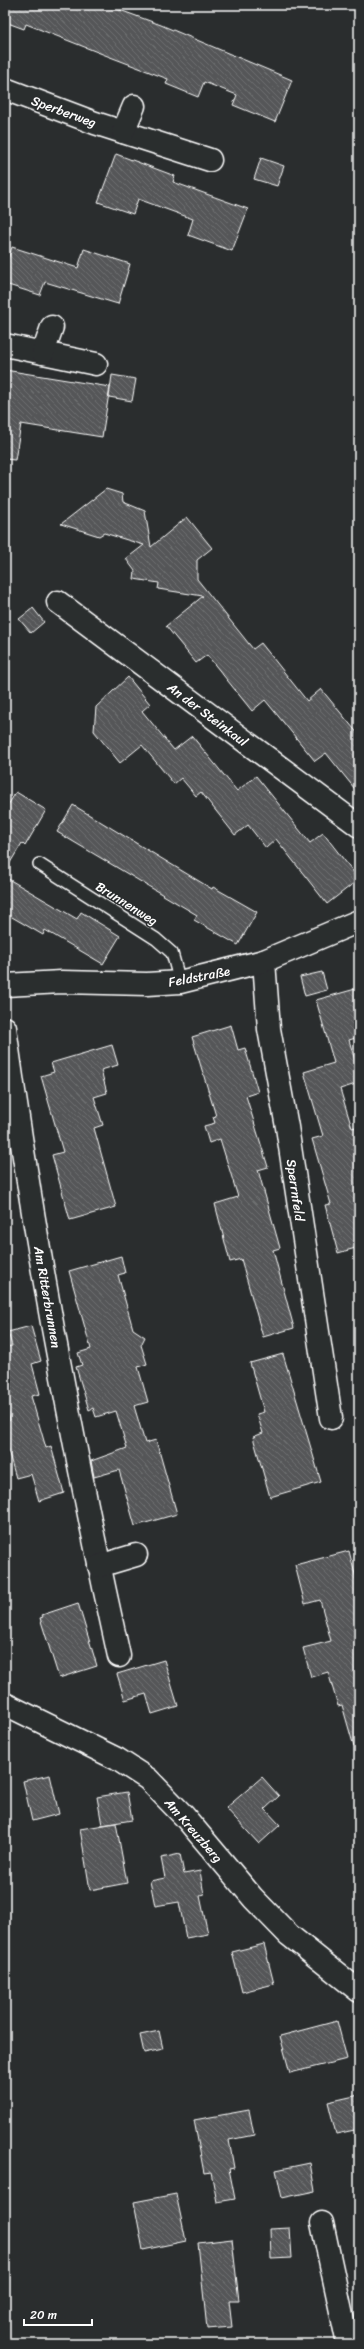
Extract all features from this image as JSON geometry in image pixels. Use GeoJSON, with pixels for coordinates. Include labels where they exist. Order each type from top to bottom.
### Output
{"type":"FeatureCollection","features":[{"type":"Feature","properties":{"kind":"street","name":"Sperberweg"},"geometry":{"type":"LineString","coordinates":[[5,89],[123,132],[210,160]]}},
{"type":"Feature","properties":{"kind":"street"},"geometry":{"type":"LineString","coordinates":[[123,132],[134,106]]}},
{"type":"Feature","properties":{"kind":"street"},"geometry":{"type":"LineString","coordinates":[[43,353],[52,327]]}},
{"type":"Feature","properties":{"kind":"street"},"geometry":{"type":"LineString","coordinates":[[5,345],[96,364]]}},
{"type":"Feature","properties":{"kind":"street","name":"An der Steinkaul"},"geometry":{"type":"LineString","coordinates":[[58,602],[359,826]]}},
{"type":"Feature","properties":{"kind":"street","name":"Feldstraße"},"geometry":{"type":"LineString","coordinates":[[5,985],[62,982],[147,984],[180,982],[264,961],[359,921]]}},
{"type":"Feature","properties":{"kind":"street","name":"Sperrnfeld"},"geometry":{"type":"LineString","coordinates":[[264,961],[269,1029],[287,1127],[331,1418]]}},
{"type":"Feature","properties":{"kind":"street","name":"Am Ritterbrunnen"},"geometry":{"type":"LineString","coordinates":[[5,1028],[38,1245],[99,1566],[119,1656]]}},
{"type":"Feature","properties":{"kind":"street"},"geometry":{"type":"LineString","coordinates":[[99,1566],[136,1555]]}},
{"type":"Feature","properties":{"kind":"street","name":"Am Kreuzberg"},"geometry":{"type":"LineString","coordinates":[[5,1704],[117,1759],[148,1779],[184,1816],[253,1898],[289,1935],[359,1991]]}},
{"type":"Feature","properties":{"kind":"street"},"geometry":{"type":"LineString","coordinates":[[322,2223],[348,2344]]}},
{"type":"Feature","properties":{"kind":"lane","name":"Brunnenweg"},"geometry":{"type":"LineString","coordinates":[[39,864],[156,938],[172,953],[180,982]]}},
{"type":"Feature","properties":{"kind":"building"},"geometry":{"type":"Polygon","coordinates":[[[5,5],[106,5],[161,25],[292,80],[275,122],[233,105],[237,95],[204,82],[198,97],[166,84],[168,79],[26,24],[24,29],[5,22],[5,5]]]}},
{"type":"Feature","properties":{"kind":"building"},"geometry":{"type":"Polygon","coordinates":[[[116,154],[175,176],[173,182],[248,209],[232,251],[188,235],[193,219],[138,199],[133,214],[98,202],[116,154]]]}},
{"type":"Feature","properties":{"kind":"building"},"geometry":{"type":"Polygon","coordinates":[[[261,158],[284,166],[277,186],[254,179],[261,158]]]}},
{"type":"Feature","properties":{"kind":"building"},"geometry":{"type":"Polygon","coordinates":[[[12,247],[78,268],[84,249],[130,264],[118,304],[45,282],[40,295],[5,284],[5,268],[12,247]]]}},
{"type":"Feature","properties":{"kind":"building"},"geometry":{"type":"Polygon","coordinates":[[[5,370],[110,387],[102,437],[21,424],[15,460],[5,459],[5,370]]]}},
{"type":"Feature","properties":{"kind":"building"},"geometry":{"type":"Polygon","coordinates":[[[112,375],[136,379],[132,401],[109,397],[112,375]]]}},
{"type":"Feature","properties":{"kind":"building"},"geometry":{"type":"Polygon","coordinates":[[[106,489],[122,494],[123,502],[145,511],[151,547],[187,517],[212,548],[197,560],[197,579],[253,649],[261,643],[307,701],[321,689],[359,735],[359,794],[326,753],[315,761],[265,700],[252,711],[207,655],[196,663],[166,626],[203,596],[158,589],[159,583],[134,579],[135,571],[126,559],[144,545],[104,533],[99,536],[61,524],[106,489]]]}},
{"type":"Feature","properties":{"kind":"building"},"geometry":{"type":"Polygon","coordinates":[[[33,608],[44,622],[31,633],[19,619],[33,608]]]}},
{"type":"Feature","properties":{"kind":"building"},"geometry":{"type":"Polygon","coordinates":[[[128,677],[150,704],[142,711],[174,750],[192,736],[237,791],[256,776],[310,843],[323,833],[359,879],[327,904],[276,839],[266,848],[248,825],[235,835],[201,792],[196,796],[181,778],[174,784],[142,745],[120,763],[94,731],[96,707],[128,677]]]}},
{"type":"Feature","properties":{"kind":"building"},"geometry":{"type":"Polygon","coordinates":[[[16,792],[46,810],[25,846],[22,843],[5,871],[5,810],[16,792]]]}},
{"type":"Feature","properties":{"kind":"building"},"geometry":{"type":"Polygon","coordinates":[[[73,805],[212,889],[213,887],[257,912],[238,945],[194,920],[197,915],[57,832],[73,805]]]}},
{"type":"Feature","properties":{"kind":"building"},"geometry":{"type":"Polygon","coordinates":[[[5,877],[77,919],[81,912],[120,936],[103,964],[45,930],[43,935],[5,913],[5,877]]]}},
{"type":"Feature","properties":{"kind":"building"},"geometry":{"type":"Polygon","coordinates":[[[322,972],[327,990],[305,996],[300,977],[322,972]]]}},
{"type":"Feature","properties":{"kind":"building"},"geometry":{"type":"Polygon","coordinates":[[[359,988],[359,1037],[349,1040],[359,1074],[359,1083],[340,1089],[352,1128],[359,1126],[359,1247],[338,1253],[325,1205],[331,1204],[312,1139],[323,1136],[304,1072],[334,1063],[316,1000],[359,988]]]}},
{"type":"Feature","properties":{"kind":"building"},"geometry":{"type":"Polygon","coordinates":[[[231,1025],[238,1050],[245,1048],[258,1092],[246,1096],[268,1167],[258,1170],[280,1248],[273,1250],[294,1328],[263,1337],[241,1259],[230,1262],[215,1204],[238,1197],[220,1139],[209,1143],[204,1126],[215,1123],[213,1117],[216,1116],[192,1037],[231,1025]]]}},
{"type":"Feature","properties":{"kind":"building"},"geometry":{"type":"Polygon","coordinates":[[[112,1045],[118,1065],[101,1070],[107,1093],[94,1097],[103,1125],[94,1128],[116,1207],[70,1220],[52,1155],[63,1152],[41,1076],[54,1072],[51,1063],[112,1045]]]}},
{"type":"Feature","properties":{"kind":"building"},"geometry":{"type":"Polygon","coordinates":[[[121,1256],[125,1273],[118,1275],[133,1329],[145,1337],[141,1345],[147,1364],[138,1367],[148,1402],[134,1406],[145,1443],[156,1440],[177,1514],[135,1526],[119,1470],[94,1477],[91,1461],[127,1448],[116,1411],[96,1417],[93,1408],[89,1410],[76,1367],[82,1365],[78,1353],[91,1349],[69,1271],[121,1256]]]}},
{"type":"Feature","properties":{"kind":"building"},"geometry":{"type":"Polygon","coordinates":[[[31,1326],[41,1361],[32,1364],[40,1394],[31,1396],[46,1448],[51,1446],[64,1493],[39,1501],[31,1474],[16,1478],[5,1440],[5,1422],[10,1420],[5,1402],[5,1347],[12,1346],[8,1332],[31,1326]]]}},
{"type":"Feature","properties":{"kind":"building"},"geometry":{"type":"Polygon","coordinates":[[[283,1354],[321,1482],[270,1497],[253,1437],[263,1433],[257,1414],[264,1412],[250,1363],[283,1354]]]}},
{"type":"Feature","properties":{"kind":"building"},"geometry":{"type":"Polygon","coordinates":[[[349,1551],[359,1590],[359,1746],[354,1747],[342,1705],[338,1706],[328,1672],[311,1677],[303,1648],[331,1641],[320,1600],[305,1604],[295,1565],[349,1551]]]}},
{"type":"Feature","properties":{"kind":"building"},"geometry":{"type":"Polygon","coordinates":[[[78,1603],[97,1666],[59,1678],[40,1618],[43,1617],[42,1615],[78,1603]]]}},
{"type":"Feature","properties":{"kind":"building"},"geometry":{"type":"Polygon","coordinates":[[[164,1660],[178,1706],[152,1714],[146,1694],[125,1700],[117,1674],[164,1660]]]}},
{"type":"Feature","properties":{"kind":"building"},"geometry":{"type":"Polygon","coordinates":[[[50,1775],[59,1814],[32,1821],[23,1781],[50,1775]]]}},
{"type":"Feature","properties":{"kind":"building"},"geometry":{"type":"Polygon","coordinates":[[[262,1777],[279,1796],[265,1809],[280,1825],[259,1844],[226,1808],[262,1777]]]}},
{"type":"Feature","properties":{"kind":"building"},"geometry":{"type":"Polygon","coordinates":[[[127,1792],[132,1820],[102,1825],[97,1797],[127,1792]]]}},
{"type":"Feature","properties":{"kind":"building"},"geometry":{"type":"Polygon","coordinates":[[[116,1823],[127,1883],[90,1890],[80,1829],[116,1823]]]}},
{"type":"Feature","properties":{"kind":"building"},"geometry":{"type":"Polygon","coordinates":[[[180,1854],[184,1874],[200,1871],[204,1895],[200,1896],[208,1934],[186,1938],[179,1902],[155,1906],[150,1881],[165,1878],[161,1858],[180,1854]]]}},
{"type":"Feature","properties":{"kind":"building"},"geometry":{"type":"Polygon","coordinates":[[[264,1944],[274,1984],[242,1992],[232,1952],[264,1944]]]}},
{"type":"Feature","properties":{"kind":"building"},"geometry":{"type":"Polygon","coordinates":[[[337,2021],[347,2059],[290,2073],[280,2036],[337,2021]]]}},
{"type":"Feature","properties":{"kind":"building"},"geometry":{"type":"Polygon","coordinates":[[[159,2031],[163,2049],[144,2053],[140,2035],[159,2031]]]}},
{"type":"Feature","properties":{"kind":"building"},"geometry":{"type":"Polygon","coordinates":[[[359,2095],[359,2129],[336,2134],[328,2102],[359,2095]]]}},
{"type":"Feature","properties":{"kind":"building"},"geometry":{"type":"Polygon","coordinates":[[[249,2110],[254,2135],[229,2140],[234,2168],[229,2169],[235,2199],[217,2202],[211,2172],[204,2173],[194,2120],[249,2110]]]}},
{"type":"Feature","properties":{"kind":"building"},"geometry":{"type":"Polygon","coordinates":[[[310,2163],[315,2191],[282,2198],[276,2170],[310,2163]]]}},
{"type":"Feature","properties":{"kind":"building"},"geometry":{"type":"Polygon","coordinates":[[[176,2194],[186,2241],[143,2250],[134,2202],[176,2194]]]}},
{"type":"Feature","properties":{"kind":"building"},"geometry":{"type":"Polygon","coordinates":[[[290,2228],[292,2258],[271,2259],[270,2229],[290,2228]]]}},
{"type":"Feature","properties":{"kind":"building"},"geometry":{"type":"Polygon","coordinates":[[[232,2239],[239,2301],[229,2301],[232,2327],[207,2329],[198,2243],[232,2239]]]}}]}
